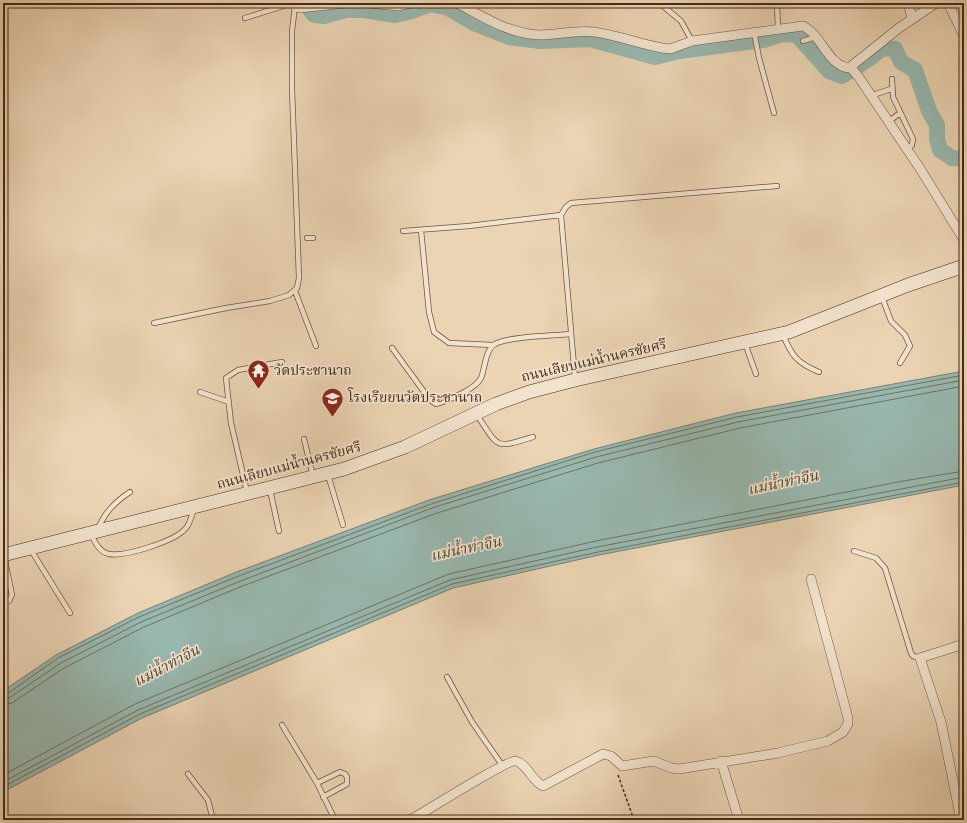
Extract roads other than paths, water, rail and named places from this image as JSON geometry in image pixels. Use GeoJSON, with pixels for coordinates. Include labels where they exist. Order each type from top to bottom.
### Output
{"type":"FeatureCollection","features":[{"type":"Feature","properties":{"kind":"main road","name":"ถนนเลียบแม่น้ำนครชัยศรี"},"geometry":{"type":"LineString","coordinates":[[3,555],[29,547],[328,473],[377,458],[405,447],[476,414],[529,392],[575,380],[783,334],[964,266]]}},
{"type":"Feature","properties":{"kind":"street"},"geometry":{"type":"LineString","coordinates":[[295,5],[345,3]]}},
{"type":"Feature","properties":{"kind":"street"},"geometry":{"type":"LineString","coordinates":[[369,3],[392,4],[399,6],[411,3]]}},
{"type":"Feature","properties":{"kind":"street"},"geometry":{"type":"LineString","coordinates":[[458,3],[480,17],[520,33],[540,35],[575,31],[593,32],[670,49],[692,41],[754,35],[778,29],[803,26],[837,64],[853,71],[907,150],[964,240]]}},
{"type":"Feature","properties":{"kind":"street"},"geometry":{"type":"LineString","coordinates":[[908,3],[912,18]]}},
{"type":"Feature","properties":{"kind":"street"},"geometry":{"type":"LineString","coordinates":[[853,71],[912,18],[936,3]]}},
{"type":"Feature","properties":{"kind":"street"},"geometry":{"type":"LineString","coordinates":[[948,3],[964,36]]}},
{"type":"Feature","properties":{"kind":"street"},"geometry":{"type":"LineString","coordinates":[[410,820],[441,803],[502,765],[513,761],[519,762],[537,783],[543,786],[596,756],[607,754],[622,766],[654,761],[671,768],[679,769],[778,753],[836,738],[846,729],[847,713],[811,579]]}},
{"type":"Feature","properties":{"kind":"street"},"geometry":{"type":"LineString","coordinates":[[961,820],[961,800],[941,722],[920,658],[964,644]]}},
{"type":"Feature","properties":{"kind":"street"},"geometry":{"type":"LineString","coordinates":[[721,761],[739,820]]}},
{"type":"Feature","properties":{"kind":"lane"},"geometry":{"type":"LineString","coordinates":[[777,3],[778,29]]}},
{"type":"Feature","properties":{"kind":"lane"},"geometry":{"type":"LineString","coordinates":[[154,323],[226,308],[270,301],[289,295],[295,291],[299,284],[292,89],[292,31],[295,5],[245,18]]}},
{"type":"Feature","properties":{"kind":"lane"},"geometry":{"type":"LineString","coordinates":[[663,6],[681,21],[692,41]]}},
{"type":"Feature","properties":{"kind":"lane"},"geometry":{"type":"LineString","coordinates":[[754,35],[774,113]]}},
{"type":"Feature","properties":{"kind":"lane"},"geometry":{"type":"LineString","coordinates":[[804,41],[814,38]]}},
{"type":"Feature","properties":{"kind":"lane"},"geometry":{"type":"LineString","coordinates":[[892,79],[891,89],[900,113],[913,139],[912,144],[907,150]]}},
{"type":"Feature","properties":{"kind":"lane"},"geometry":{"type":"LineString","coordinates":[[870,96],[891,89]]}},
{"type":"Feature","properties":{"kind":"lane"},"geometry":{"type":"LineString","coordinates":[[888,122],[900,113]]}},
{"type":"Feature","properties":{"kind":"lane"},"geometry":{"type":"LineString","coordinates":[[575,380],[561,215],[566,207],[571,203],[777,186]]}},
{"type":"Feature","properties":{"kind":"lane"},"geometry":{"type":"LineString","coordinates":[[403,231],[561,215]]}},
{"type":"Feature","properties":{"kind":"lane"},"geometry":{"type":"LineString","coordinates":[[421,230],[429,312],[434,332],[450,344],[493,345],[506,340],[571,334]]}},
{"type":"Feature","properties":{"kind":"lane"},"geometry":{"type":"LineString","coordinates":[[295,291],[316,346]]}},
{"type":"Feature","properties":{"kind":"lane"},"geometry":{"type":"LineString","coordinates":[[881,296],[891,321],[905,335],[910,346],[900,363]]}},
{"type":"Feature","properties":{"kind":"lane"},"geometry":{"type":"LineString","coordinates":[[783,334],[794,357],[806,366],[819,372]]}},
{"type":"Feature","properties":{"kind":"lane"},"geometry":{"type":"LineString","coordinates":[[745,343],[756,374]]}},
{"type":"Feature","properties":{"kind":"lane"},"geometry":{"type":"LineString","coordinates":[[392,348],[430,400],[436,404],[474,386],[481,379],[488,354],[493,345]]}},
{"type":"Feature","properties":{"kind":"lane"},"geometry":{"type":"LineString","coordinates":[[248,493],[231,423],[226,378],[238,370],[282,362]]}},
{"type":"Feature","properties":{"kind":"lane"},"geometry":{"type":"LineString","coordinates":[[200,392],[229,402]]}},
{"type":"Feature","properties":{"kind":"lane"},"geometry":{"type":"LineString","coordinates":[[476,414],[493,440],[499,444],[506,445],[533,437]]}},
{"type":"Feature","properties":{"kind":"lane"},"geometry":{"type":"LineString","coordinates":[[304,439],[313,477]]}},
{"type":"Feature","properties":{"kind":"lane"},"geometry":{"type":"LineString","coordinates":[[328,473],[343,525]]}},
{"type":"Feature","properties":{"kind":"lane"},"geometry":{"type":"LineString","coordinates":[[270,488],[279,531]]}},
{"type":"Feature","properties":{"kind":"lane"},"geometry":{"type":"LineString","coordinates":[[130,492],[110,507],[93,532],[96,544],[104,552],[110,554],[135,550],[177,537],[187,528],[194,507]]}},
{"type":"Feature","properties":{"kind":"lane"},"geometry":{"type":"LineString","coordinates":[[29,547],[70,612]]}},
{"type":"Feature","properties":{"kind":"lane"},"geometry":{"type":"LineString","coordinates":[[854,551],[876,558],[885,568],[911,653],[916,658],[920,658]]}},
{"type":"Feature","properties":{"kind":"lane"},"geometry":{"type":"LineString","coordinates":[[3,555],[12,595],[9,601],[3,603]]}},
{"type":"Feature","properties":{"kind":"lane"},"geometry":{"type":"LineString","coordinates":[[447,677],[472,722],[502,765]]}},
{"type":"Feature","properties":{"kind":"lane"},"geometry":{"type":"LineString","coordinates":[[282,725],[317,783],[335,820]]}},
{"type":"Feature","properties":{"kind":"lane"},"geometry":{"type":"LineString","coordinates":[[317,783],[340,772],[345,774],[347,777],[346,784],[323,797]]}},
{"type":"Feature","properties":{"kind":"lane"},"geometry":{"type":"LineString","coordinates":[[188,774],[208,800],[213,820]]}},
{"type":"Feature","properties":{"kind":"water","name":"แม่น้ำท่าจีน"},"geometry":{"type":"Polygon","coordinates":[[[964,371],[964,485],[599,555],[453,588],[142,718],[3,792],[3,691],[56,655],[138,613],[234,573],[429,500],[594,449],[736,413],[964,371]]]}},
{"type":"Feature","properties":{"kind":"waterway"},"geometry":{"type":"LineString","coordinates":[[305,3],[314,15],[324,16],[346,10],[364,10],[395,15],[412,11],[430,4],[447,7],[474,23],[509,37],[540,41],[590,39],[655,57],[679,51],[763,40],[782,34],[797,35],[829,71],[842,76],[870,58],[882,48],[895,49],[901,62],[915,70],[929,111],[937,125],[937,139],[940,150],[952,158],[964,159]]}},
{"type":"Feature","properties":{"kind":"place","name":"วัดประชานาถ"},"geometry":{"type":"Point","coordinates":[259,390]}},
{"type":"Feature","properties":{"kind":"place","name":"โรงเรียยนวัดประชานาถ"},"geometry":{"type":"Point","coordinates":[332,418]}}]}
